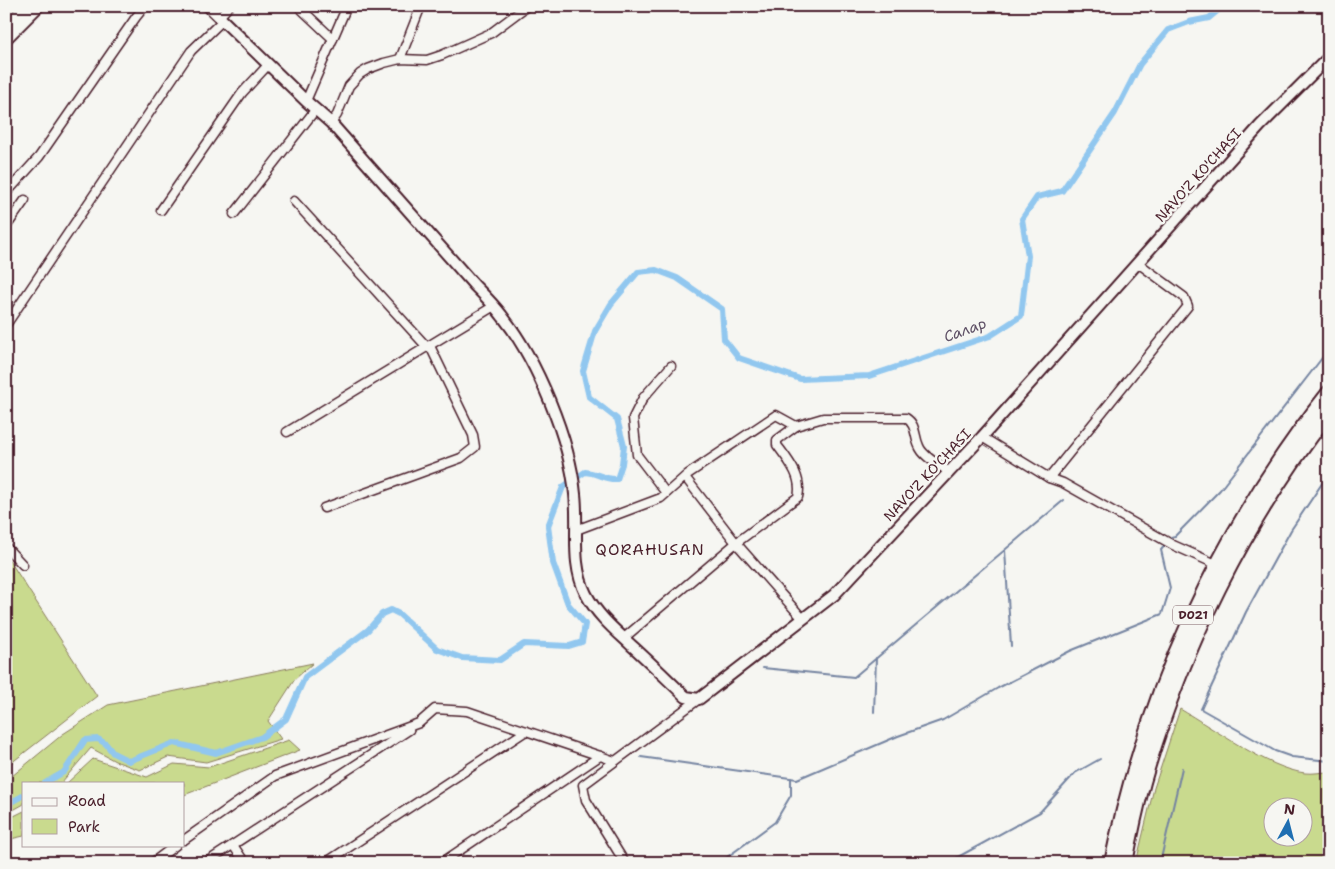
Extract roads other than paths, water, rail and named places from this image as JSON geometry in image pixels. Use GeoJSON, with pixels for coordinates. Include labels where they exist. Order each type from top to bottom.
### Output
{"type":"FeatureCollection","features":[{"type":"Feature","properties":{"kind":"highway","name":"D021"},"geometry":{"type":"LineString","coordinates":[[1112,863],[1127,795],[1141,750],[1182,640],[1218,565],[1258,493],[1287,449],[1329,393]]}},
{"type":"Feature","properties":{"kind":"highway","name":"D021"},"geometry":{"type":"LineString","coordinates":[[1125,863],[1143,783],[1151,757],[1171,698],[1203,618],[1227,570],[1273,491],[1298,453],[1329,412]]}},
{"type":"Feature","properties":{"kind":"main road"},"geometry":{"type":"LineString","coordinates":[[6,26],[26,6]]}},
{"type":"Feature","properties":{"kind":"main road"},"geometry":{"type":"LineString","coordinates":[[6,38],[38,6]]}},
{"type":"Feature","properties":{"kind":"street"},"geometry":{"type":"LineString","coordinates":[[10,189],[39,157],[145,6]]}},
{"type":"Feature","properties":{"kind":"street"},"geometry":{"type":"LineString","coordinates":[[208,6],[306,101],[331,122],[494,306],[523,346],[557,419],[570,470],[575,494],[576,565],[586,594],[608,624],[686,697],[699,699]]}},
{"type":"Feature","properties":{"kind":"street"},"geometry":{"type":"LineString","coordinates":[[6,325],[191,52],[229,6]]}},
{"type":"Feature","properties":{"kind":"street"},"geometry":{"type":"LineString","coordinates":[[298,6],[333,39]]}},
{"type":"Feature","properties":{"kind":"street"},"geometry":{"type":"LineString","coordinates":[[306,101],[347,6]]}},
{"type":"Feature","properties":{"kind":"street"},"geometry":{"type":"LineString","coordinates":[[400,59],[421,6]]}},
{"type":"Feature","properties":{"kind":"street"},"geometry":{"type":"LineString","coordinates":[[331,122],[337,115],[345,93],[354,80],[368,69],[400,59],[427,60],[442,55],[491,34],[528,6]]}},
{"type":"Feature","properties":{"kind":"street","name":"NAVO'Z KO'CHASI"},"geometry":{"type":"LineString","coordinates":[[699,699],[834,596],[982,437],[1260,126],[1329,57]]}},
{"type":"Feature","properties":{"kind":"street"},"geometry":{"type":"LineString","coordinates":[[161,210],[242,93],[268,64]]}},
{"type":"Feature","properties":{"kind":"street"},"geometry":{"type":"LineString","coordinates":[[234,214],[316,109]]}},
{"type":"Feature","properties":{"kind":"street"},"geometry":{"type":"LineString","coordinates":[[6,226],[25,200]]}},
{"type":"Feature","properties":{"kind":"street"},"geometry":{"type":"LineString","coordinates":[[294,201],[428,346],[472,435],[475,446],[461,458],[324,508]]}},
{"type":"Feature","properties":{"kind":"street"},"geometry":{"type":"LineString","coordinates":[[1049,478],[1188,306],[1184,297],[1138,263]]}},
{"type":"Feature","properties":{"kind":"street"},"geometry":{"type":"LineString","coordinates":[[287,432],[494,306]]}},
{"type":"Feature","properties":{"kind":"street"},"geometry":{"type":"LineString","coordinates":[[666,493],[636,455],[633,418],[643,398],[671,366]]}},
{"type":"Feature","properties":{"kind":"street"},"geometry":{"type":"LineString","coordinates":[[576,530],[661,498],[684,477],[772,417],[780,416],[791,425],[796,426]]}},
{"type":"Feature","properties":{"kind":"street"},"geometry":{"type":"LineString","coordinates":[[624,638],[736,543],[798,497],[799,490],[795,469],[777,445],[777,440],[796,426],[823,418],[906,418],[911,421],[914,427],[918,446],[949,472]]}},
{"type":"Feature","properties":{"kind":"street"},"geometry":{"type":"LineString","coordinates":[[982,437],[1049,478],[1063,483],[1173,545],[1218,565]]}},
{"type":"Feature","properties":{"kind":"street"},"geometry":{"type":"LineString","coordinates":[[684,477],[736,543],[803,619]]}},
{"type":"Feature","properties":{"kind":"street"},"geometry":{"type":"LineString","coordinates":[[6,547],[23,565]]}},
{"type":"Feature","properties":{"kind":"street"},"geometry":{"type":"LineString","coordinates":[[685,709],[686,697]]}},
{"type":"Feature","properties":{"kind":"street"},"geometry":{"type":"LineString","coordinates":[[625,863],[586,800],[583,785],[699,699]]}},
{"type":"Feature","properties":{"kind":"street"},"geometry":{"type":"LineString","coordinates":[[205,863],[419,723],[435,709],[468,712],[615,761]]}},
{"type":"Feature","properties":{"kind":"street"},"geometry":{"type":"LineString","coordinates":[[185,839],[275,776],[419,723]]}},
{"type":"Feature","properties":{"kind":"street"},"geometry":{"type":"LineString","coordinates":[[324,863],[526,731]]}},
{"type":"Feature","properties":{"kind":"street"},"geometry":{"type":"LineString","coordinates":[[441,863],[600,756]]}},
{"type":"Feature","properties":{"kind":"street"},"geometry":{"type":"LineString","coordinates":[[233,845],[245,863]]}},
{"type":"Feature","properties":{"kind":"street"},"geometry":{"type":"LineString","coordinates":[[152,863],[175,846]]}},
{"type":"Feature","properties":{"kind":"waterway","name":"Салар"},"geometry":{"type":"LineString","coordinates":[[47,782],[64,772],[85,740],[98,739],[106,744],[113,753],[129,761],[174,743],[216,753],[262,737],[286,719],[305,677],[368,630],[382,614],[391,610],[399,614],[437,649],[462,658],[500,660],[524,644],[569,646],[582,642],[585,624],[568,604],[553,563],[548,526],[563,487],[585,472],[617,479],[622,464],[624,446],[617,419],[589,397],[583,371],[595,331],[611,304],[638,272],[656,270],[677,278],[722,309],[724,339],[739,358],[800,379],[869,376],[990,336],[1021,316],[1028,256],[1022,219],[1037,197],[1062,191],[1115,113],[1140,64],[1168,30],[1189,22],[1209,18],[1221,8],[1220,6]]}},
{"type":"Feature","properties":{"kind":"waterway"},"geometry":{"type":"LineString","coordinates":[[1169,540],[1220,490],[1329,349]]}},
{"type":"Feature","properties":{"kind":"waterway"},"geometry":{"type":"LineString","coordinates":[[1329,473],[1291,530],[1246,612],[1201,709],[1275,751],[1292,757],[1329,761]]}},
{"type":"Feature","properties":{"kind":"waterway"},"geometry":{"type":"LineString","coordinates":[[763,668],[854,677],[1064,500]]}},
{"type":"Feature","properties":{"kind":"waterway"},"geometry":{"type":"LineString","coordinates":[[641,757],[797,779],[898,736],[943,720],[998,688],[1070,651],[1162,614],[1170,588],[1161,550],[1166,544]]}},
{"type":"Feature","properties":{"kind":"waterway"},"geometry":{"type":"LineString","coordinates":[[1005,550],[1011,646]]}},
{"type":"Feature","properties":{"kind":"waterway"},"geometry":{"type":"LineString","coordinates":[[874,712],[876,658]]}},
{"type":"Feature","properties":{"kind":"waterway"},"geometry":{"type":"LineString","coordinates":[[947,863],[1040,812],[1075,773],[1100,759]]}},
{"type":"Feature","properties":{"kind":"waterway"},"geometry":{"type":"LineString","coordinates":[[1160,863],[1182,768]]}},
{"type":"Feature","properties":{"kind":"waterway"},"geometry":{"type":"LineString","coordinates":[[719,863],[775,822],[791,795],[791,778]]}},
{"type":"Feature","properties":{"kind":"waterway"},"geometry":{"type":"LineString","coordinates":[[6,805],[22,796]]}},
{"type":"Feature","properties":{"kind":"district","name":"QORAHUSAN"},"geometry":{"type":"Point","coordinates":[650,549]}}]}
